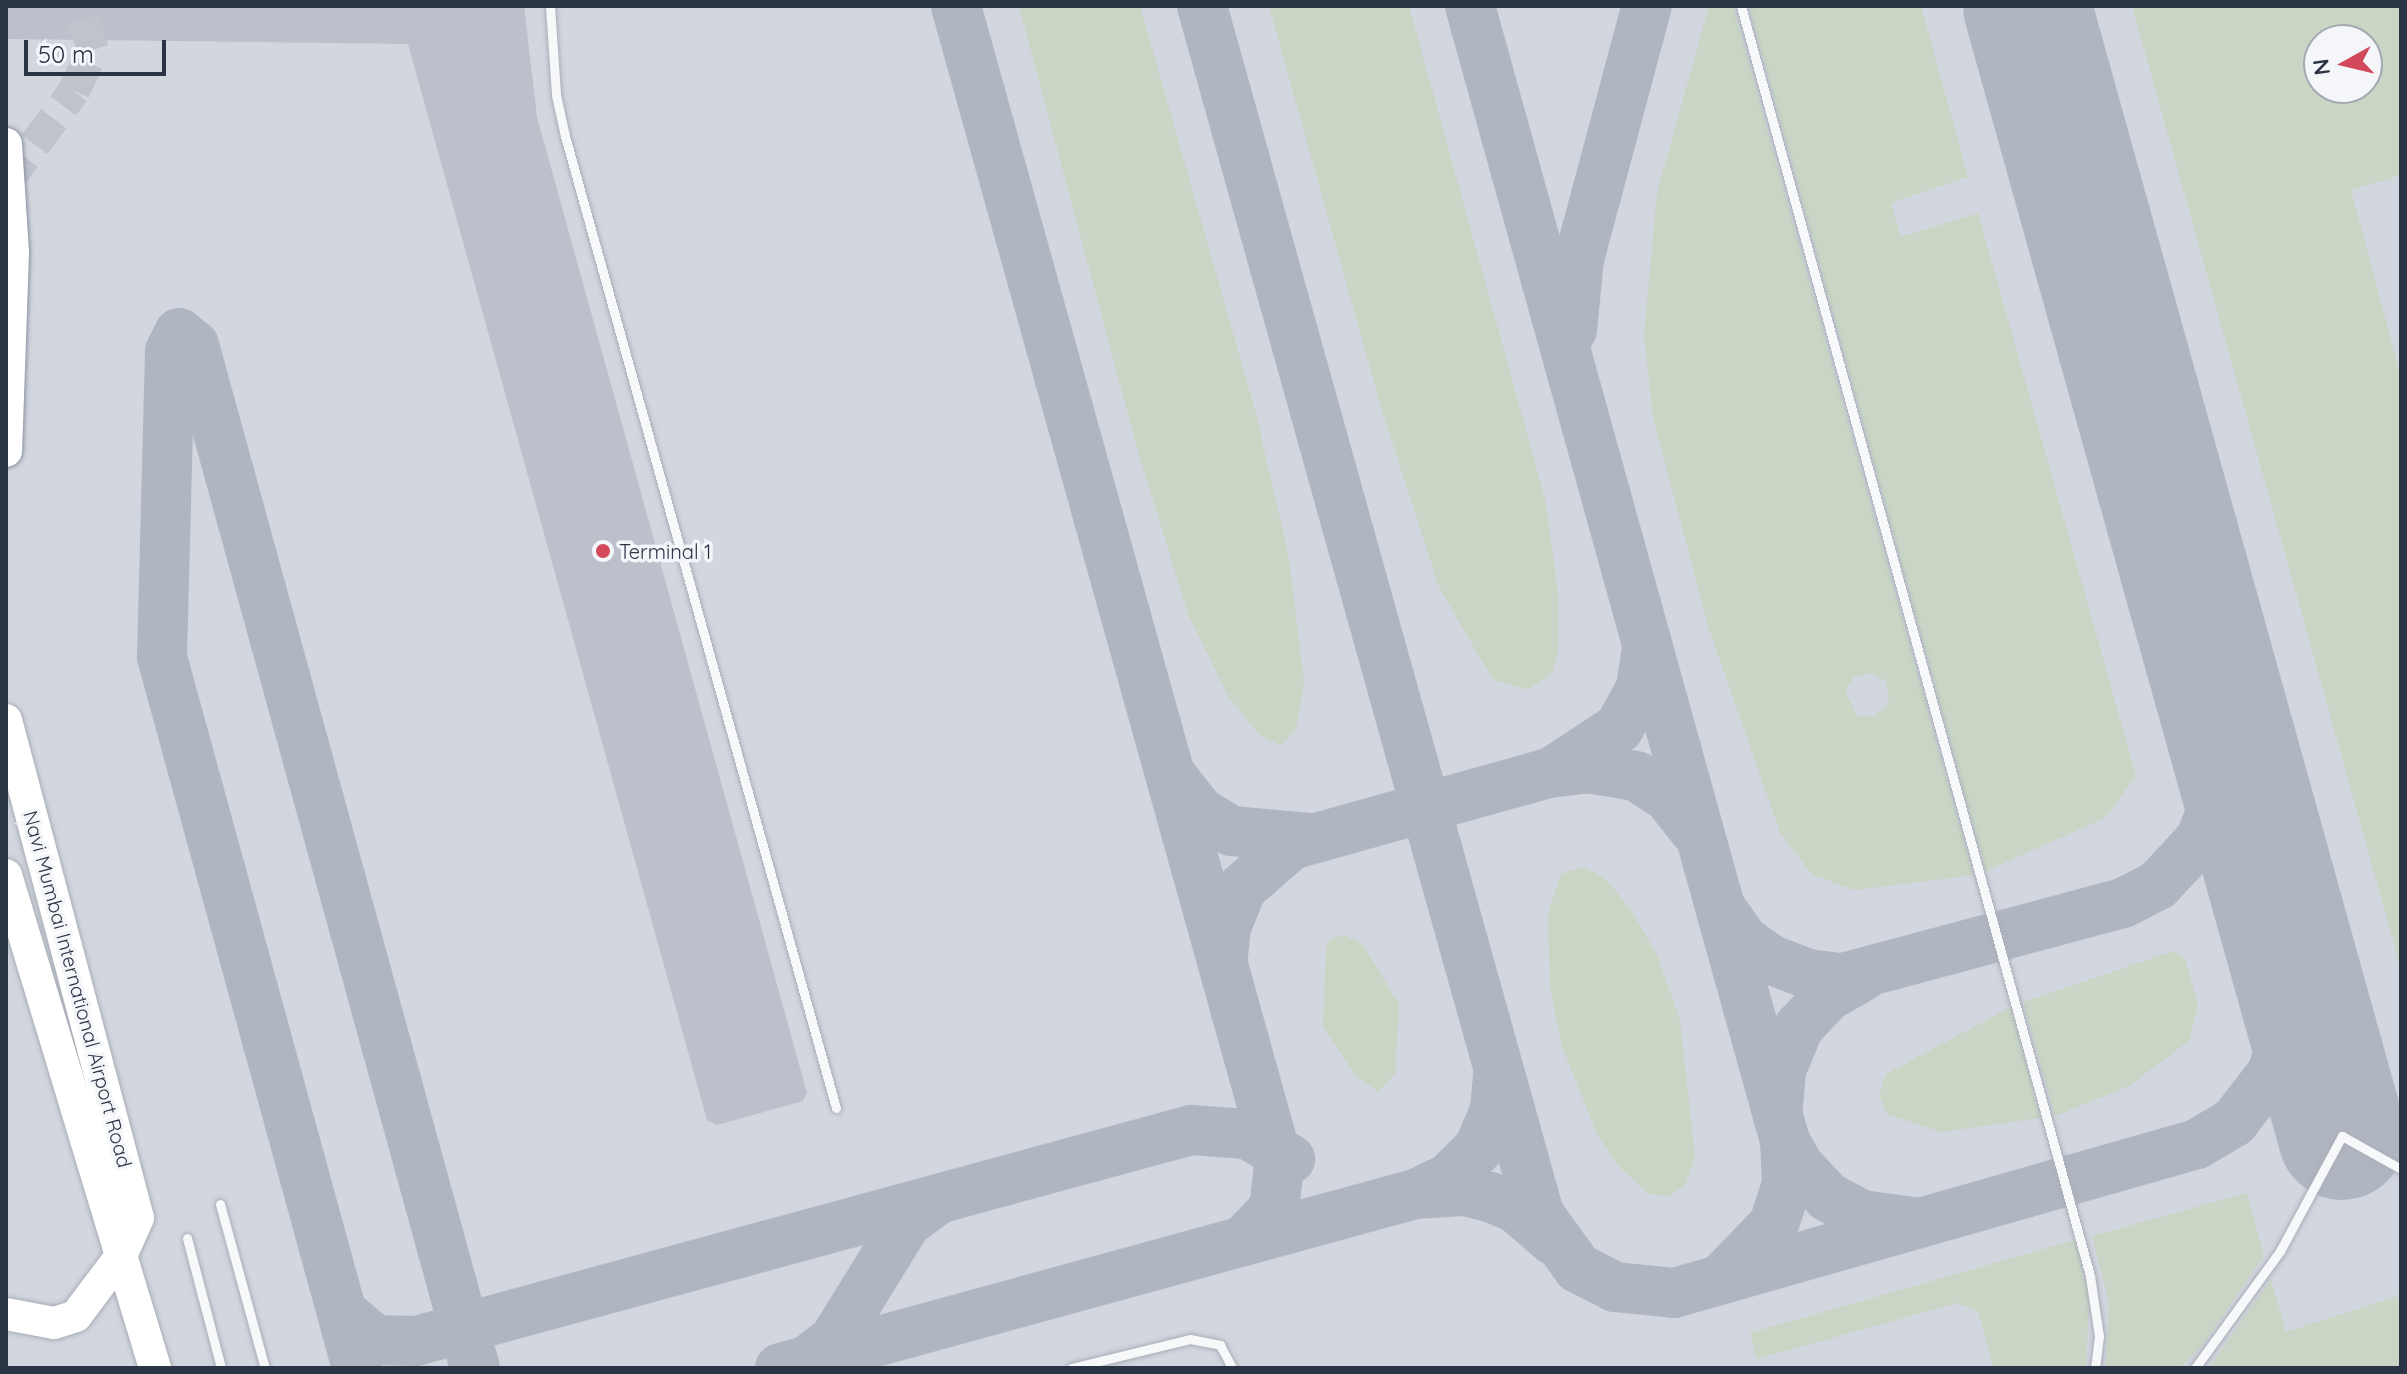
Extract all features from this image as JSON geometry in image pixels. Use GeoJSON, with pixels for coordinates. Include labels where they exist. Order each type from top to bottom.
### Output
{"type":"FeatureCollection","features":[{"type":"Feature","properties":{"kind":"highway"},"geometry":{"type":"LineString","coordinates":[[6,144],[13,253],[6,451]]}},
{"type":"Feature","properties":{"kind":"highway","name":"Navi Mumbai International Airport Road"},"geometry":{"type":"LineString","coordinates":[[6,720],[138,1218],[121,1256]]}},
{"type":"Feature","properties":{"kind":"highway","name":"Navi Mumbai International Airport Road"},"geometry":{"type":"LineString","coordinates":[[6,875],[155,1368]]}},
{"type":"Feature","properties":{"kind":"highway"},"geometry":{"type":"LineString","coordinates":[[6,1314],[54,1323],[76,1316],[121,1256]]}},
{"type":"Feature","properties":{"kind":"lane"},"geometry":{"type":"LineString","coordinates":[[550,6],[556,95],[565,136],[836,1108]]}},
{"type":"Feature","properties":{"kind":"lane"},"geometry":{"type":"LineString","coordinates":[[1741,6],[2090,1276],[2099,1336],[2095,1368]]}},
{"type":"Feature","properties":{"kind":"lane"},"geometry":{"type":"LineString","coordinates":[[2195,1368],[2280,1251],[2342,1136],[2401,1169]]}},
{"type":"Feature","properties":{"kind":"lane"},"geometry":{"type":"LineString","coordinates":[[220,1204],[265,1368]]}},
{"type":"Feature","properties":{"kind":"lane"},"geometry":{"type":"LineString","coordinates":[[187,1238],[221,1368]]}},
{"type":"Feature","properties":{"kind":"lane"},"geometry":{"type":"LineString","coordinates":[[1071,1368],[1190,1339],[1220,1345],[1232,1368]]}},
{"type":"Feature","properties":{"kind":"shaded area"},"geometry":{"type":"Polygon","coordinates":[[[6,6],[2401,6],[2401,1368],[6,1368],[6,6]]]}},
{"type":"Feature","properties":{"kind":"green space"},"geometry":{"type":"Polygon","coordinates":[[[1019,6],[1140,6],[1256,414],[1289,558],[1304,682],[1296,728],[1281,746],[1259,734],[1229,698],[1188,614],[1137,448],[1019,6]]]}},
{"type":"Feature","properties":{"kind":"green space"},"geometry":{"type":"Polygon","coordinates":[[[1269,6],[1409,6],[1545,499],[1558,592],[1558,654],[1552,672],[1529,690],[1493,680],[1439,587],[1382,411],[1269,6]]]}},
{"type":"Feature","properties":{"kind":"green space"},"geometry":{"type":"Polygon","coordinates":[[[1709,6],[1733,6],[1973,875],[1854,890],[1811,874],[1780,832],[1709,629],[1653,418],[1644,335],[1657,193],[1709,6]],[[1873,673],[1855,676],[1845,690],[1857,716],[1874,717],[1889,703],[1886,682],[1873,673]]]}},
{"type":"Feature","properties":{"kind":"green space"},"geometry":{"type":"Polygon","coordinates":[[[1749,6],[1921,6],[1968,177],[1891,203],[1901,237],[1978,213],[2136,776],[2105,818],[1986,871],[1749,6]]]}},
{"type":"Feature","properties":{"kind":"green space"},"geometry":{"type":"Polygon","coordinates":[[[2132,6],[2401,6],[2401,175],[2351,190],[2401,377],[2401,969],[2132,6]]]}},
{"type":"Feature","properties":{"kind":"green space"},"geometry":{"type":"Polygon","coordinates":[[[1583,867],[1606,879],[1633,913],[1657,955],[1680,1020],[1695,1158],[1685,1185],[1670,1196],[1649,1194],[1616,1164],[1597,1134],[1561,1044],[1550,986],[1548,913],[1561,874],[1583,867]]]}},
{"type":"Feature","properties":{"kind":"green space"},"geometry":{"type":"Polygon","coordinates":[[[1345,935],[1363,945],[1399,1004],[1395,1073],[1379,1092],[1356,1077],[1323,1026],[1326,949],[1330,939],[1345,935]]]}},
{"type":"Feature","properties":{"kind":"green space"},"geometry":{"type":"Polygon","coordinates":[[[2174,951],[2185,958],[2198,1006],[2189,1041],[2129,1086],[2055,1116],[2023,1002],[2174,951]]]}},
{"type":"Feature","properties":{"kind":"green space"},"geometry":{"type":"Polygon","coordinates":[[[2011,1007],[2040,1118],[1941,1132],[1887,1114],[1879,1095],[1886,1074],[2011,1007]]]}},
{"type":"Feature","properties":{"kind":"green space"},"geometry":{"type":"Polygon","coordinates":[[[2247,1193],[2264,1256],[2201,1347],[2180,1368],[2106,1368],[2109,1303],[2092,1236],[2247,1193]]]}},
{"type":"Feature","properties":{"kind":"green space"},"geometry":{"type":"Polygon","coordinates":[[[2075,1240],[2089,1297],[2086,1368],[1994,1368],[1978,1312],[1957,1303],[1757,1359],[1750,1333],[2075,1240]]]}},
{"type":"Feature","properties":{"kind":"green space"},"geometry":{"type":"Polygon","coordinates":[[[2271,1279],[2286,1332],[2401,1295],[2401,1368],[2209,1368],[2271,1279]]]}},
{"type":"Feature","properties":{"kind":"building","name":"Terminal 1"},"geometry":{"type":"Polygon","coordinates":[[[6,6],[524,6],[537,117],[807,1093],[803,1101],[717,1125],[707,1120],[408,44],[6,39],[6,6]]]}},
{"type":"Feature","properties":{"kind":"taxiway"},"geometry":{"type":"LineString","coordinates":[[956,6],[1279,1166],[1274,1209],[1243,1241]]}},
{"type":"Feature","properties":{"kind":"taxiway"},"geometry":{"type":"LineString","coordinates":[[1202,6],[1539,1214],[1578,1268],[1615,1287],[1674,1293],[2197,1144],[2234,1122],[2272,1073],[2295,1005],[2294,964]]}},
{"type":"Feature","properties":{"kind":"taxiway"},"geometry":{"type":"LineString","coordinates":[[1470,6],[1785,1141],[1787,1184],[1774,1224],[1723,1277]]}},
{"type":"Feature","properties":{"kind":"taxiway"},"geometry":{"type":"LineString","coordinates":[[1572,330],[1579,259],[1647,6]]}},
{"type":"Feature","properties":{"kind":"taxiway"},"geometry":{"type":"LineString","coordinates":[[357,1368],[162,657],[170,351],[179,333],[194,345],[475,1368]]}},
{"type":"Feature","properties":{"kind":"taxiway"},"geometry":{"type":"LineString","coordinates":[[1555,770],[1619,728],[1641,688],[1647,648]]}},
{"type":"Feature","properties":{"kind":"taxiway"},"geometry":{"type":"LineString","coordinates":[[1723,911],[1743,940],[1772,960],[1808,974],[1843,978],[2123,903],[2158,885],[2200,840],[2221,787],[2226,719]]}},
{"type":"Feature","properties":{"kind":"taxiway"},"geometry":{"type":"LineString","coordinates":[[1223,956],[1226,927],[1242,888],[1291,845],[1549,773],[1587,768],[1636,776],[1668,797],[1695,831]]}},
{"type":"Feature","properties":{"kind":"taxiway"},"geometry":{"type":"LineString","coordinates":[[1174,779],[1200,812],[1232,831],[1310,838]]}},
{"type":"Feature","properties":{"kind":"taxiway"},"geometry":{"type":"LineString","coordinates":[[1778,1106],[1781,1070],[1799,1027],[1828,996],[1863,976]]}},
{"type":"Feature","properties":{"kind":"taxiway"},"geometry":{"type":"LineString","coordinates":[[1416,1194],[1449,1178],[1479,1148],[1495,1110],[1498,1075]]}},
{"type":"Feature","properties":{"kind":"taxiway"},"geometry":{"type":"LineString","coordinates":[[342,1312],[375,1340],[416,1341],[1191,1130],[1247,1134],[1290,1159]]}},
{"type":"Feature","properties":{"kind":"taxiway"},"geometry":{"type":"LineString","coordinates":[[1785,1141],[1799,1166],[1828,1197],[1862,1215],[1913,1222]]}},
{"type":"Feature","properties":{"kind":"taxiway"},"geometry":{"type":"LineString","coordinates":[[780,1368],[1415,1194],[1464,1191],[1490,1197],[1516,1208],[1553,1240]]}},
{"type":"Feature","properties":{"kind":"taxiway"},"geometry":{"type":"LineString","coordinates":[[808,1360],[834,1340],[907,1222],[939,1199]]}},
{"type":"Feature","properties":{"kind":"runway"},"geometry":{"type":"LineString","coordinates":[[2027,6],[2342,1136]]}},
{"type":"Feature","properties":{"kind":"tunnel"},"geometry":{"type":"LineString","coordinates":[[6,183],[74,91],[93,50],[79,6]]}},
{"type":"Feature","properties":{"kind":"place","name":"Terminal 1"},"geometry":{"type":"Point","coordinates":[603,551]}}]}
